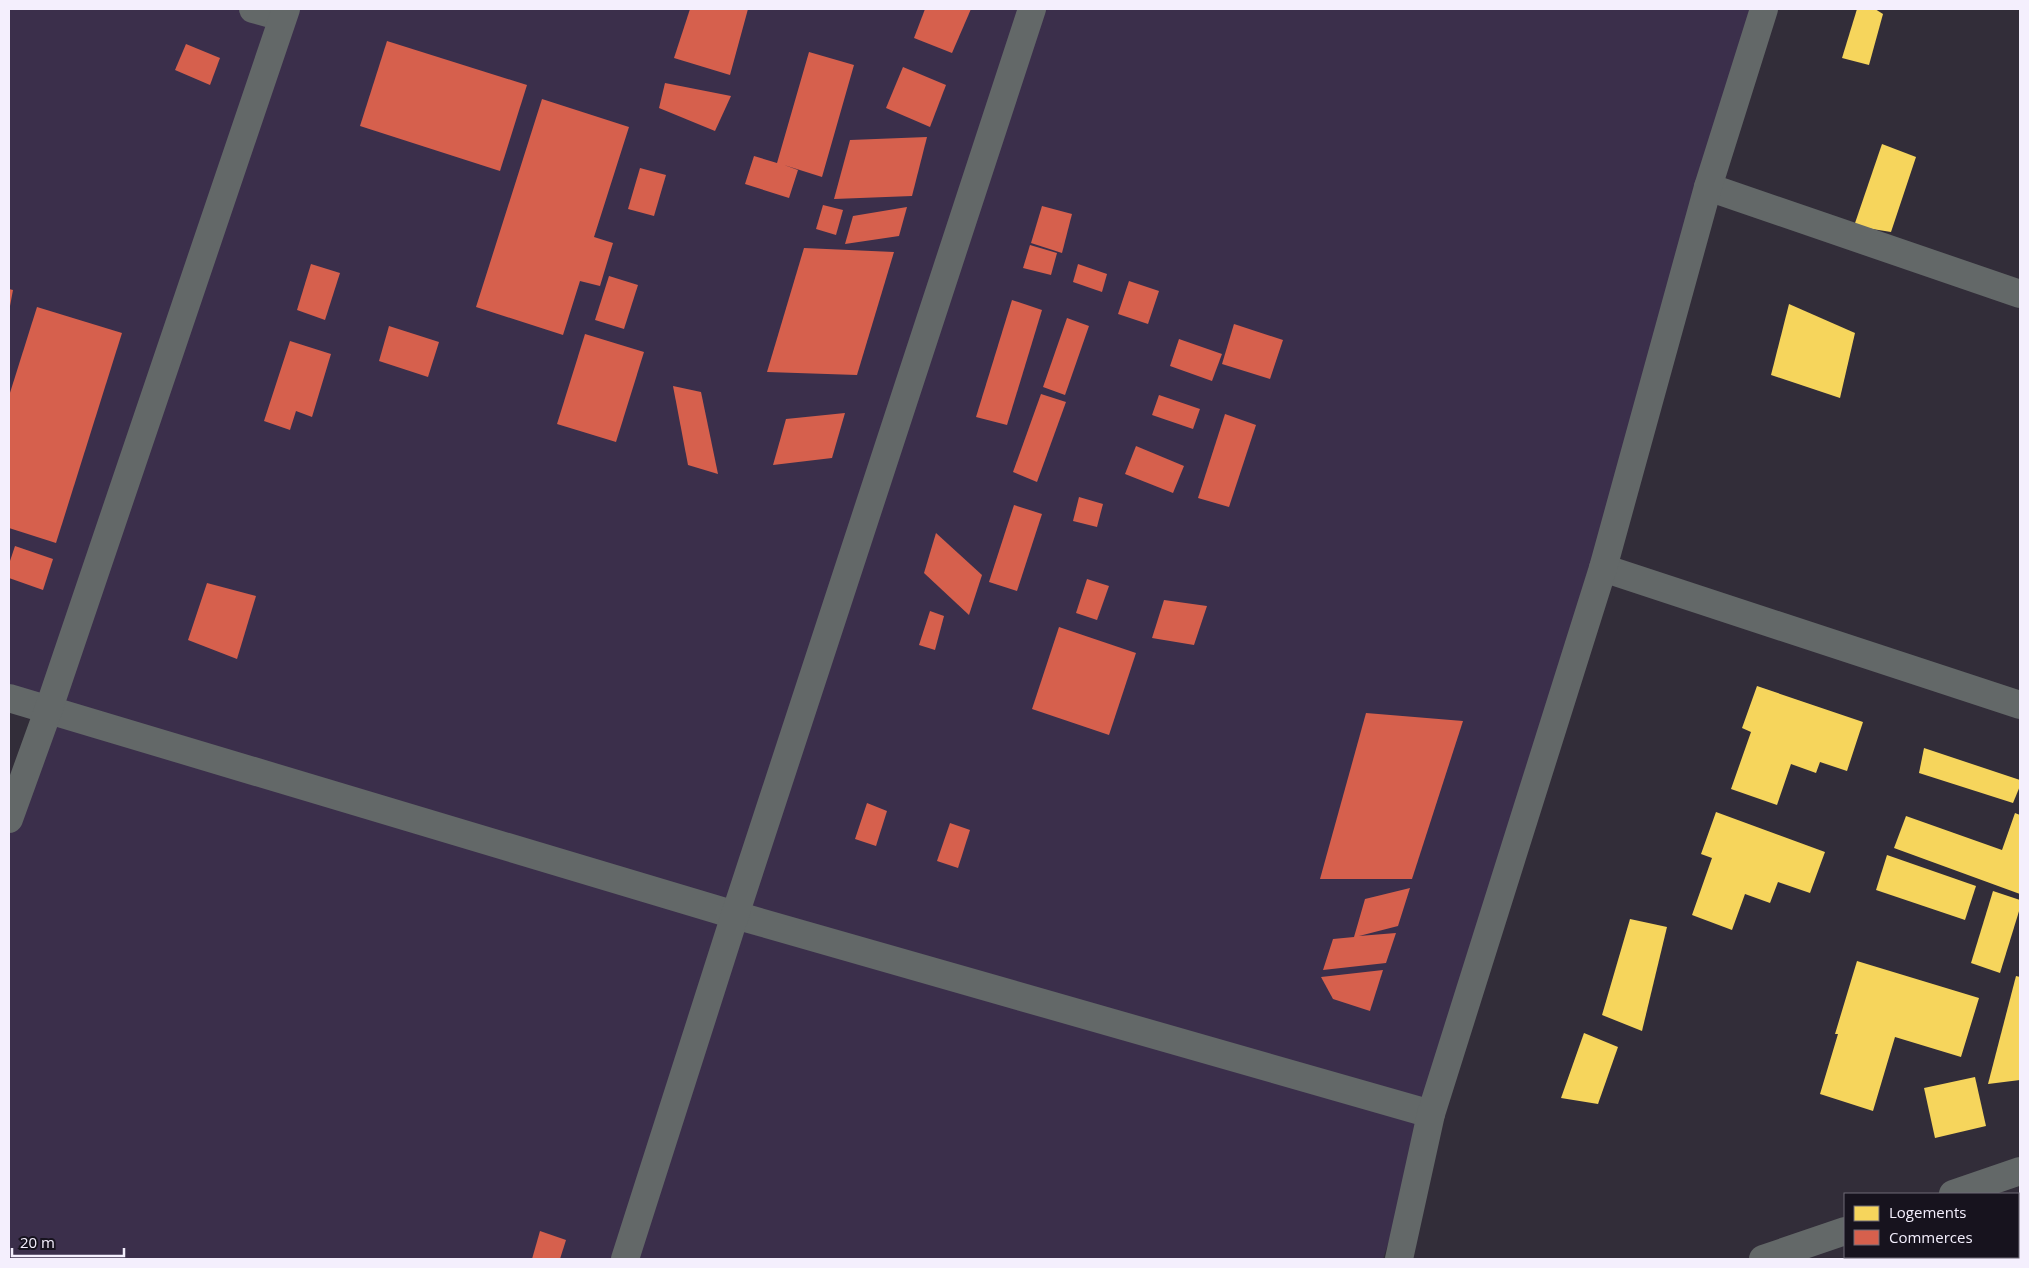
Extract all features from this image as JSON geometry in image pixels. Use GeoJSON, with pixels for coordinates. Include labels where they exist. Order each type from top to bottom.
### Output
{"type":"FeatureCollection","features":[{"type":"Feature","properties":{"kind":"street"},"geometry":{"type":"LineString","coordinates":[[9,819],[48,711],[284,13],[253,9]]}},
{"type":"Feature","properties":{"kind":"street"},"geometry":{"type":"LineString","coordinates":[[626,1259],[735,915],[1032,9]]}},
{"type":"Feature","properties":{"kind":"street"},"geometry":{"type":"LineString","coordinates":[[1399,1259],[1431,1114],[1602,568],[1708,187],[1764,9]]}},
{"type":"Feature","properties":{"kind":"street"},"geometry":{"type":"LineString","coordinates":[[1708,187],[2020,294]]}},
{"type":"Feature","properties":{"kind":"street"},"geometry":{"type":"LineString","coordinates":[[1602,568],[2020,705]]}},
{"type":"Feature","properties":{"kind":"street"},"geometry":{"type":"LineString","coordinates":[[9,698],[735,915],[1431,1114]]}},
{"type":"Feature","properties":{"kind":"street"},"geometry":{"type":"LineString","coordinates":[[1956,1193],[2020,1171]]}},
{"type":"Feature","properties":{"kind":"street"},"geometry":{"type":"LineString","coordinates":[[1763,1259],[1844,1231]]}},
{"type":"Feature","properties":{"kind":"shaded area"},"geometry":{"type":"Polygon","coordinates":[[[9,9],[1764,9],[1431,1114],[1383,1259],[9,1259],[9,819],[48,711],[9,698],[9,9]]]}},
{"type":"Feature","properties":{"kind":"building: Logements"},"geometry":{"type":"Polygon","coordinates":[[[1857,9],[1875,9],[1883,14],[1869,65],[1842,58],[1857,9]]]}},
{"type":"Feature","properties":{"kind":"building: Logements"},"geometry":{"type":"Polygon","coordinates":[[[1882,144],[1916,157],[1891,232],[1854,226],[1882,144]]]}},
{"type":"Feature","properties":{"kind":"building: Logements"},"geometry":{"type":"Polygon","coordinates":[[[1789,304],[1855,333],[1840,398],[1771,375],[1789,304]]]}},
{"type":"Feature","properties":{"kind":"building: Logements"},"geometry":{"type":"Polygon","coordinates":[[[1757,686],[1863,722],[1847,771],[1820,762],[1816,773],[1791,764],[1777,805],[1731,789],[1751,732],[1742,728],[1757,686]]]}},
{"type":"Feature","properties":{"kind":"building: Logements"},"geometry":{"type":"Polygon","coordinates":[[[1924,748],[2020,780],[2020,786],[2013,803],[1919,773],[1924,748]]]}},
{"type":"Feature","properties":{"kind":"building: Logements"},"geometry":{"type":"Polygon","coordinates":[[[1716,812],[1825,852],[1810,893],[1778,882],[1770,903],[1745,894],[1732,930],[1692,915],[1712,858],[1701,854],[1716,812]]]}},
{"type":"Feature","properties":{"kind":"building: Logements"},"geometry":{"type":"Polygon","coordinates":[[[2015,813],[2020,815],[2020,894],[1894,848],[1906,816],[2002,850],[2015,813]]]}},
{"type":"Feature","properties":{"kind":"building: Logements"},"geometry":{"type":"Polygon","coordinates":[[[1887,855],[1976,886],[1965,920],[1876,890],[1887,855]]]}},
{"type":"Feature","properties":{"kind":"building: Logements"},"geometry":{"type":"Polygon","coordinates":[[[1993,891],[2020,900],[2020,908],[2000,973],[1971,963],[1993,891]]]}},
{"type":"Feature","properties":{"kind":"building: Logements"},"geometry":{"type":"Polygon","coordinates":[[[1630,919],[1667,927],[1642,1031],[1602,1015],[1630,919]]]}},
{"type":"Feature","properties":{"kind":"building: Logements"},"geometry":{"type":"Polygon","coordinates":[[[1857,961],[1979,998],[1961,1057],[1895,1037],[1873,1111],[1820,1094],[1838,1034],[1835,1034],[1857,961]]]}},
{"type":"Feature","properties":{"kind":"building: Logements"},"geometry":{"type":"Polygon","coordinates":[[[2016,976],[2020,977],[2020,1080],[1988,1084],[2016,976]]]}},
{"type":"Feature","properties":{"kind":"building: Logements"},"geometry":{"type":"Polygon","coordinates":[[[1584,1033],[1618,1047],[1598,1104],[1561,1098],[1584,1033]]]}},
{"type":"Feature","properties":{"kind":"building: Logements"},"geometry":{"type":"Polygon","coordinates":[[[1975,1077],[1986,1126],[1935,1138],[1924,1088],[1975,1077]]]}},
{"type":"Feature","properties":{"kind":"building: Commerces"},"geometry":{"type":"Polygon","coordinates":[[[690,9],[748,9],[730,75],[674,58],[690,9]]]}},
{"type":"Feature","properties":{"kind":"building: Commerces"},"geometry":{"type":"Polygon","coordinates":[[[925,9],[971,9],[952,53],[914,38],[925,9]]]}},
{"type":"Feature","properties":{"kind":"building: Commerces"},"geometry":{"type":"Polygon","coordinates":[[[387,41],[527,85],[500,171],[360,126],[387,41]]]}},
{"type":"Feature","properties":{"kind":"building: Commerces"},"geometry":{"type":"Polygon","coordinates":[[[186,44],[220,58],[210,85],[175,70],[186,44]]]}},
{"type":"Feature","properties":{"kind":"building: Commerces"},"geometry":{"type":"Polygon","coordinates":[[[809,52],[854,65],[822,177],[784,165],[798,170],[789,198],[745,184],[754,156],[777,163],[809,52]]]}},
{"type":"Feature","properties":{"kind":"building: Commerces"},"geometry":{"type":"Polygon","coordinates":[[[903,67],[946,85],[930,127],[886,108],[903,67]]]}},
{"type":"Feature","properties":{"kind":"building: Commerces"},"geometry":{"type":"Polygon","coordinates":[[[665,83],[731,96],[715,131],[659,108],[665,83]]]}},
{"type":"Feature","properties":{"kind":"building: Commerces"},"geometry":{"type":"Polygon","coordinates":[[[542,99],[629,127],[594,237],[613,243],[600,286],[580,281],[563,335],[476,307],[542,99]]]}},
{"type":"Feature","properties":{"kind":"building: Commerces"},"geometry":{"type":"Polygon","coordinates":[[[927,137],[912,196],[834,199],[850,140],[927,137]]]}},
{"type":"Feature","properties":{"kind":"building: Commerces"},"geometry":{"type":"Polygon","coordinates":[[[640,168],[666,175],[654,216],[628,209],[640,168]]]}},
{"type":"Feature","properties":{"kind":"building: Commerces"},"geometry":{"type":"Polygon","coordinates":[[[823,205],[843,210],[836,235],[816,229],[823,205]]]}},
{"type":"Feature","properties":{"kind":"building: Commerces"},"geometry":{"type":"Polygon","coordinates":[[[1042,206],[1072,214],[1062,253],[1031,243],[1042,206]]]}},
{"type":"Feature","properties":{"kind":"building: Commerces"},"geometry":{"type":"Polygon","coordinates":[[[907,207],[899,236],[845,244],[853,216],[907,207]]]}},
{"type":"Feature","properties":{"kind":"building: Commerces"},"geometry":{"type":"Polygon","coordinates":[[[1030,245],[1057,253],[1051,275],[1023,268],[1030,245]]]}},
{"type":"Feature","properties":{"kind":"building: Commerces"},"geometry":{"type":"Polygon","coordinates":[[[804,248],[894,252],[857,375],[767,372],[804,248]]]}},
{"type":"Feature","properties":{"kind":"building: Commerces"},"geometry":{"type":"Polygon","coordinates":[[[311,264],[340,273],[325,320],[297,310],[311,264]]]}},
{"type":"Feature","properties":{"kind":"building: Commerces"},"geometry":{"type":"Polygon","coordinates":[[[1078,264],[1107,274],[1102,292],[1073,282],[1078,264]]]}},
{"type":"Feature","properties":{"kind":"building: Commerces"},"geometry":{"type":"Polygon","coordinates":[[[609,276],[638,285],[624,329],[595,320],[609,276]]]}},
{"type":"Feature","properties":{"kind":"building: Commerces"},"geometry":{"type":"Polygon","coordinates":[[[1129,281],[1159,291],[1148,324],[1118,314],[1129,281]]]}},
{"type":"Feature","properties":{"kind":"building: Commerces"},"geometry":{"type":"Polygon","coordinates":[[[9,289],[13,290],[10,306],[9,306],[9,289]]]}},
{"type":"Feature","properties":{"kind":"building: Commerces"},"geometry":{"type":"Polygon","coordinates":[[[1012,300],[1042,310],[1007,425],[976,417],[1012,300]]]}},
{"type":"Feature","properties":{"kind":"building: Commerces"},"geometry":{"type":"Polygon","coordinates":[[[37,307],[122,333],[56,543],[9,528],[9,396],[37,307]]]}},
{"type":"Feature","properties":{"kind":"building: Commerces"},"geometry":{"type":"Polygon","coordinates":[[[1067,318],[1089,326],[1065,395],[1043,387],[1067,318]]]}},
{"type":"Feature","properties":{"kind":"building: Commerces"},"geometry":{"type":"Polygon","coordinates":[[[1234,324],[1283,340],[1270,379],[1222,364],[1234,324]]]}},
{"type":"Feature","properties":{"kind":"building: Commerces"},"geometry":{"type":"Polygon","coordinates":[[[389,326],[439,342],[428,377],[379,361],[389,326]]]}},
{"type":"Feature","properties":{"kind":"building: Commerces"},"geometry":{"type":"Polygon","coordinates":[[[585,334],[644,352],[616,442],[557,424],[585,334]]]}},
{"type":"Feature","properties":{"kind":"building: Commerces"},"geometry":{"type":"Polygon","coordinates":[[[1179,339],[1222,354],[1212,381],[1170,366],[1179,339]]]}},
{"type":"Feature","properties":{"kind":"building: Commerces"},"geometry":{"type":"Polygon","coordinates":[[[290,341],[331,354],[312,417],[296,411],[290,430],[264,421],[290,341]]]}},
{"type":"Feature","properties":{"kind":"building: Commerces"},"geometry":{"type":"Polygon","coordinates":[[[673,386],[701,392],[718,474],[688,465],[673,386]]]}},
{"type":"Feature","properties":{"kind":"building: Commerces"},"geometry":{"type":"Polygon","coordinates":[[[1041,394],[1066,402],[1037,482],[1013,472],[1041,394]]]}},
{"type":"Feature","properties":{"kind":"building: Commerces"},"geometry":{"type":"Polygon","coordinates":[[[1159,395],[1200,409],[1193,429],[1152,415],[1159,395]]]}},
{"type":"Feature","properties":{"kind":"building: Commerces"},"geometry":{"type":"Polygon","coordinates":[[[845,413],[832,458],[773,465],[786,419],[845,413]]]}},
{"type":"Feature","properties":{"kind":"building: Commerces"},"geometry":{"type":"Polygon","coordinates":[[[1225,414],[1256,425],[1229,507],[1198,498],[1225,414]]]}},
{"type":"Feature","properties":{"kind":"building: Commerces"},"geometry":{"type":"Polygon","coordinates":[[[1136,446],[1184,466],[1173,493],[1125,474],[1136,446]]]}},
{"type":"Feature","properties":{"kind":"building: Commerces"},"geometry":{"type":"Polygon","coordinates":[[[1079,497],[1103,504],[1097,527],[1073,521],[1079,497]]]}},
{"type":"Feature","properties":{"kind":"building: Commerces"},"geometry":{"type":"Polygon","coordinates":[[[1014,505],[1042,514],[1017,591],[989,582],[1014,505]]]}},
{"type":"Feature","properties":{"kind":"building: Commerces"},"geometry":{"type":"Polygon","coordinates":[[[936,533],[982,575],[969,615],[924,573],[936,533]]]}},
{"type":"Feature","properties":{"kind":"building: Commerces"},"geometry":{"type":"Polygon","coordinates":[[[15,546],[53,559],[43,590],[9,578],[9,564],[15,546]]]}},
{"type":"Feature","properties":{"kind":"building: Commerces"},"geometry":{"type":"Polygon","coordinates":[[[1087,579],[1109,586],[1097,620],[1076,613],[1087,579]]]}},
{"type":"Feature","properties":{"kind":"building: Commerces"},"geometry":{"type":"Polygon","coordinates":[[[207,583],[256,596],[237,659],[188,640],[207,583]]]}},
{"type":"Feature","properties":{"kind":"building: Commerces"},"geometry":{"type":"Polygon","coordinates":[[[1164,600],[1207,606],[1194,645],[1152,638],[1164,600]]]}},
{"type":"Feature","properties":{"kind":"building: Commerces"},"geometry":{"type":"Polygon","coordinates":[[[930,611],[944,616],[935,650],[919,645],[930,611]]]}},
{"type":"Feature","properties":{"kind":"building: Commerces"},"geometry":{"type":"Polygon","coordinates":[[[1059,627],[1136,653],[1109,735],[1032,709],[1059,627]]]}},
{"type":"Feature","properties":{"kind":"building: Commerces"},"geometry":{"type":"Polygon","coordinates":[[[1366,713],[1463,721],[1412,879],[1320,879],[1366,713]]]}},
{"type":"Feature","properties":{"kind":"building: Commerces"},"geometry":{"type":"Polygon","coordinates":[[[867,803],[887,811],[876,846],[855,839],[867,803]]]}},
{"type":"Feature","properties":{"kind":"building: Commerces"},"geometry":{"type":"Polygon","coordinates":[[[950,823],[970,830],[958,868],[937,861],[950,823]]]}},
{"type":"Feature","properties":{"kind":"building: Commerces"},"geometry":{"type":"Polygon","coordinates":[[[1410,888],[1398,926],[1359,936],[1396,933],[1386,963],[1323,970],[1333,939],[1354,937],[1365,899],[1410,888]]]}},
{"type":"Feature","properties":{"kind":"building: Commerces"},"geometry":{"type":"Polygon","coordinates":[[[1383,970],[1370,1011],[1333,999],[1321,977],[1383,970]]]}},
{"type":"Feature","properties":{"kind":"building: Commerces"},"geometry":{"type":"Polygon","coordinates":[[[540,1231],[566,1240],[560,1259],[532,1259],[540,1231]]]}}]}
